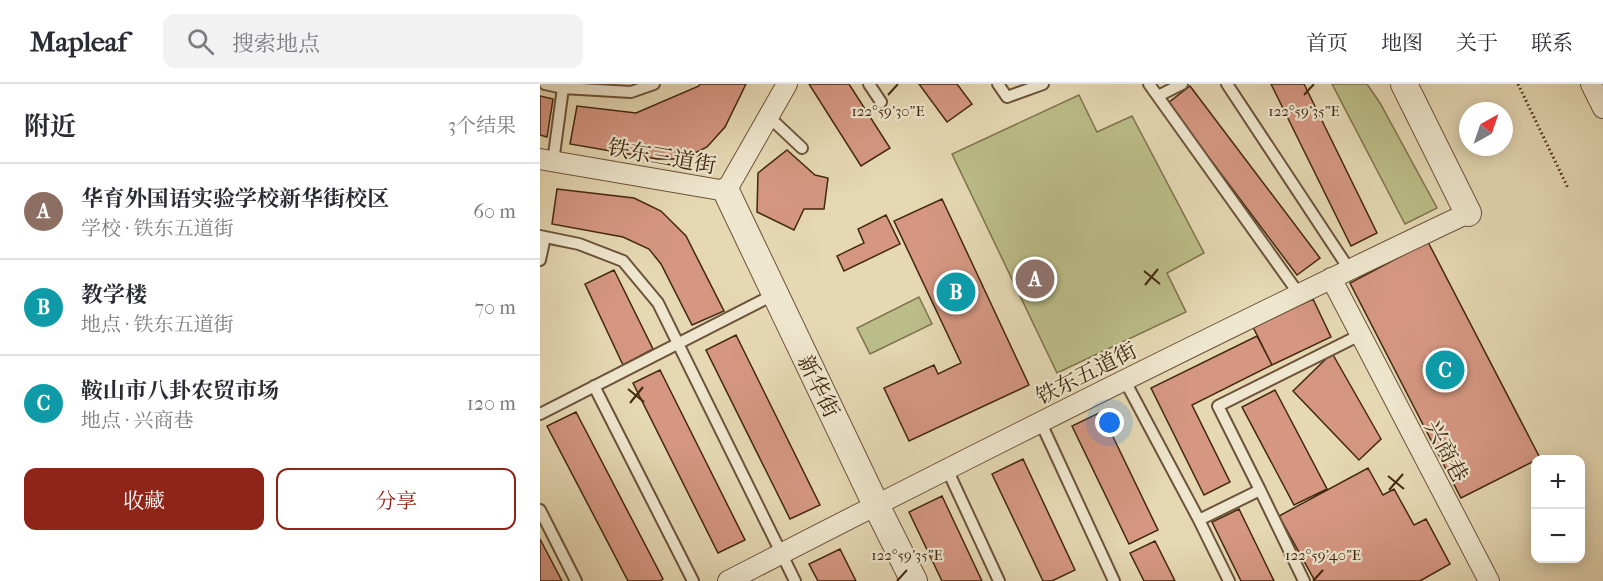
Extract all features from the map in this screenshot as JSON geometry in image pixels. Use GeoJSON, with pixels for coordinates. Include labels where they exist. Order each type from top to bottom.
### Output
{"type":"FeatureCollection","features":[{"type":"Feature","properties":{"kind":"street","name":"铁东三道街"},"geometry":{"type":"LineString","coordinates":[[547,161],[726,191],[787,84]]}},
{"type":"Feature","properties":{"kind":"street"},"geometry":{"type":"LineString","coordinates":[[1404,84],[1468,213]]}},
{"type":"Feature","properties":{"kind":"street"},"geometry":{"type":"LineString","coordinates":[[1591,84],[1603,108]]}},
{"type":"Feature","properties":{"kind":"street","name":"新华街"},"geometry":{"type":"LineString","coordinates":[[726,191],[914,581]]}},
{"type":"Feature","properties":{"kind":"street","name":"铁东五道街"},"geometry":{"type":"LineString","coordinates":[[728,581],[1349,269],[1468,213]]}},
{"type":"Feature","properties":{"kind":"street","name":"兴商巷"},"geometry":{"type":"LineString","coordinates":[[1331,278],[1485,580]]}},
{"type":"Feature","properties":{"kind":"lane"},"geometry":{"type":"LineString","coordinates":[[545,84],[563,88],[632,92],[654,84]]}},
{"type":"Feature","properties":{"kind":"lane"},"geometry":{"type":"LineString","coordinates":[[869,84],[881,102]]}},
{"type":"Feature","properties":{"kind":"lane"},"geometry":{"type":"LineString","coordinates":[[998,84],[1007,97],[1043,84]]}},
{"type":"Feature","properties":{"kind":"lane"},"geometry":{"type":"LineString","coordinates":[[1149,84],[1299,294]]}},
{"type":"Feature","properties":{"kind":"lane"},"geometry":{"type":"LineString","coordinates":[[1158,96],[1182,84]]}},
{"type":"Feature","properties":{"kind":"lane"},"geometry":{"type":"LineString","coordinates":[[1227,84],[1349,269]]}},
{"type":"Feature","properties":{"kind":"lane"},"geometry":{"type":"LineString","coordinates":[[547,161],[563,88]]}},
{"type":"Feature","properties":{"kind":"lane"},"geometry":{"type":"LineString","coordinates":[[768,116],[802,148]]}},
{"type":"Feature","properties":{"kind":"lane"},"geometry":{"type":"LineString","coordinates":[[540,260],[543,236],[579,244],[623,261],[658,303],[795,581]]}},
{"type":"Feature","properties":{"kind":"lane"},"geometry":{"type":"LineString","coordinates":[[540,414],[775,294]]}},
{"type":"Feature","properties":{"kind":"lane"},"geometry":{"type":"LineString","coordinates":[[1304,581],[1218,406],[1360,335]]}},
{"type":"Feature","properties":{"kind":"lane"},"geometry":{"type":"LineString","coordinates":[[1125,381],[1229,581]]}},
{"type":"Feature","properties":{"kind":"lane"},"geometry":{"type":"LineString","coordinates":[[594,386],[693,581]]}},
{"type":"Feature","properties":{"kind":"lane"},"geometry":{"type":"LineString","coordinates":[[1041,423],[1114,581]]}},
{"type":"Feature","properties":{"kind":"lane"},"geometry":{"type":"LineString","coordinates":[[947,469],[999,581]]}},
{"type":"Feature","properties":{"kind":"lane"},"geometry":{"type":"LineString","coordinates":[[1199,520],[1260,490]]}},
{"type":"Feature","properties":{"kind":"lane"},"geometry":{"type":"LineString","coordinates":[[540,510],[576,581]]}},
{"type":"Feature","properties":{"kind":"path"},"geometry":{"type":"LineString","coordinates":[[1518,84],[1568,188]]}},
{"type":"Feature","properties":{"kind":"green space"},"geometry":{"type":"Polygon","coordinates":[[[1332,84],[1367,84],[1380,103],[1437,208],[1405,224],[1332,84]]]}},
{"type":"Feature","properties":{"kind":"green space"},"geometry":{"type":"Polygon","coordinates":[[[1079,95],[1097,132],[1132,116],[1204,253],[1167,273],[1186,312],[1057,373],[952,154],[1079,95]]]}},
{"type":"Feature","properties":{"kind":"green space"},"geometry":{"type":"Polygon","coordinates":[[[919,297],[932,324],[870,354],[857,328],[919,297]]]}},
{"type":"Feature","properties":{"kind":"building"},"geometry":{"type":"Polygon","coordinates":[[[700,84],[746,84],[725,127],[707,147],[683,159],[657,159],[570,144],[577,106],[636,113],[700,84]]]}},
{"type":"Feature","properties":{"kind":"building"},"geometry":{"type":"Polygon","coordinates":[[[809,84],[849,84],[890,148],[861,166],[809,84]]]}},
{"type":"Feature","properties":{"kind":"building"},"geometry":{"type":"Polygon","coordinates":[[[919,84],[957,84],[972,104],[947,122],[919,84]]]}},
{"type":"Feature","properties":{"kind":"building"},"geometry":{"type":"Polygon","coordinates":[[[1271,84],[1304,84],[1377,233],[1351,246],[1271,84]]]}},
{"type":"Feature","properties":{"kind":"building"},"geometry":{"type":"Polygon","coordinates":[[[1190,86],[1320,258],[1297,275],[1168,103],[1190,86]]]}},
{"type":"Feature","properties":{"kind":"building"},"geometry":{"type":"Polygon","coordinates":[[[540,96],[553,99],[547,137],[540,135],[540,96]]]}},
{"type":"Feature","properties":{"kind":"building"},"geometry":{"type":"Polygon","coordinates":[[[787,150],[815,175],[828,178],[824,209],[804,209],[794,230],[757,212],[758,173],[787,150]]]}},
{"type":"Feature","properties":{"kind":"building"},"geometry":{"type":"Polygon","coordinates":[[[557,189],[634,198],[661,211],[686,236],[724,311],[692,325],[661,264],[649,249],[623,237],[552,224],[557,189]]]}},
{"type":"Feature","properties":{"kind":"building"},"geometry":{"type":"Polygon","coordinates":[[[942,199],[1029,385],[909,441],[884,388],[934,365],[938,374],[961,363],[894,221],[942,199]]]}},
{"type":"Feature","properties":{"kind":"building"},"geometry":{"type":"Polygon","coordinates":[[[886,215],[900,244],[844,271],[837,256],[864,243],[858,229],[886,215]]]}},
{"type":"Feature","properties":{"kind":"building"},"geometry":{"type":"Polygon","coordinates":[[[1428,242],[1538,455],[1531,455],[1531,463],[1461,498],[1350,283],[1428,242]]]}},
{"type":"Feature","properties":{"kind":"building"},"geometry":{"type":"Polygon","coordinates":[[[614,270],[653,349],[623,365],[585,284],[614,270]]]}},
{"type":"Feature","properties":{"kind":"building"},"geometry":{"type":"Polygon","coordinates":[[[1313,299],[1331,337],[1272,365],[1253,327],[1313,299]]]}},
{"type":"Feature","properties":{"kind":"building"},"geometry":{"type":"Polygon","coordinates":[[[736,335],[820,505],[790,519],[706,350],[736,335]]]}},
{"type":"Feature","properties":{"kind":"building"},"geometry":{"type":"Polygon","coordinates":[[[1257,336],[1272,365],[1192,405],[1230,482],[1204,495],[1151,388],[1257,336]]]}},
{"type":"Feature","properties":{"kind":"building"},"geometry":{"type":"Polygon","coordinates":[[[1332,353],[1381,439],[1359,460],[1293,391],[1332,353]]]}},
{"type":"Feature","properties":{"kind":"building"},"geometry":{"type":"Polygon","coordinates":[[[660,370],[745,540],[718,553],[633,383],[660,370]]]}},
{"type":"Feature","properties":{"kind":"building"},"geometry":{"type":"Polygon","coordinates":[[[1275,390],[1327,489],[1294,505],[1242,407],[1275,390]]]}},
{"type":"Feature","properties":{"kind":"building"},"geometry":{"type":"Polygon","coordinates":[[[576,412],[663,579],[660,581],[628,581],[547,426],[576,412]]]}},
{"type":"Feature","properties":{"kind":"building"},"geometry":{"type":"Polygon","coordinates":[[[1101,412],[1158,530],[1129,544],[1072,426],[1101,412]]]}},
{"type":"Feature","properties":{"kind":"building"},"geometry":{"type":"Polygon","coordinates":[[[1023,459],[1075,570],[1052,581],[1043,581],[992,474],[1023,459]]]}},
{"type":"Feature","properties":{"kind":"building"},"geometry":{"type":"Polygon","coordinates":[[[1368,468],[1383,495],[1394,489],[1414,525],[1426,519],[1450,564],[1420,581],[1315,581],[1279,516],[1368,468]]]}},
{"type":"Feature","properties":{"kind":"building"},"geometry":{"type":"Polygon","coordinates":[[[942,496],[982,581],[942,581],[909,512],[942,496]]]}},
{"type":"Feature","properties":{"kind":"building"},"geometry":{"type":"Polygon","coordinates":[[[1239,509],[1274,581],[1241,581],[1212,522],[1239,509]]]}},
{"type":"Feature","properties":{"kind":"building"},"geometry":{"type":"Polygon","coordinates":[[[540,539],[562,581],[540,581],[540,539]]]}},
{"type":"Feature","properties":{"kind":"building"},"geometry":{"type":"Polygon","coordinates":[[[1155,541],[1175,581],[1144,581],[1130,553],[1155,541]]]}},
{"type":"Feature","properties":{"kind":"building"},"geometry":{"type":"Polygon","coordinates":[[[840,549],[856,581],[818,581],[809,564],[840,549]]]}},
{"type":"Feature","properties":{"kind":"place","name":"华育外国语实验学校新华街校区"},"geometry":{"type":"Point","coordinates":[1035,279]}},
{"type":"Feature","properties":{"kind":"place","name":"教学楼"},"geometry":{"type":"Point","coordinates":[956,292]}},
{"type":"Feature","properties":{"kind":"place","name":"鞍山市八卦农贸市场"},"geometry":{"type":"Point","coordinates":[1445,370]}}]}
